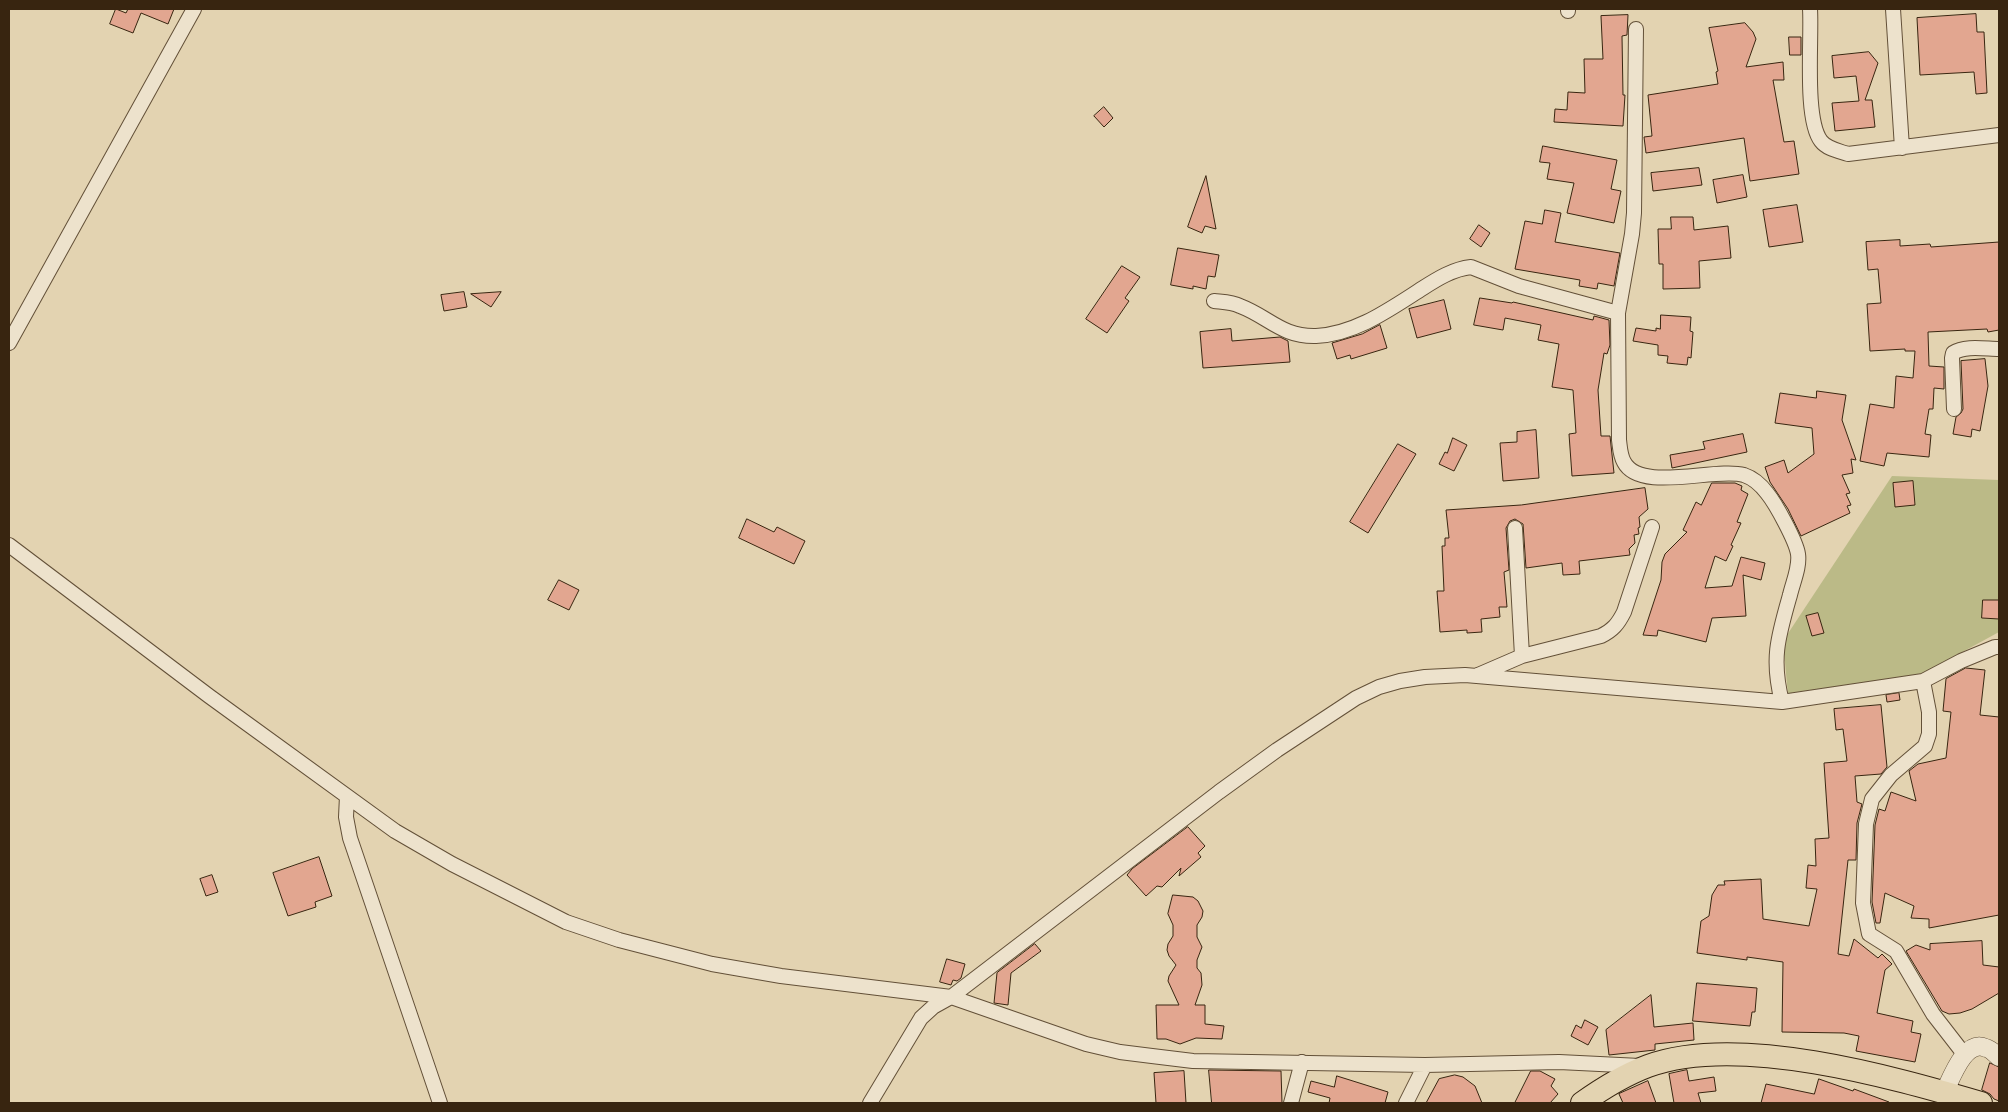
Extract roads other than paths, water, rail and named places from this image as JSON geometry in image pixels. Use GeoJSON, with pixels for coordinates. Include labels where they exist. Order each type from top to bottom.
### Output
{"type":"FeatureCollection","features":[{"type":"Feature","properties":{"kind":"main road"},"geometry":{"type":"LineString","coordinates":[[1582,1103],[1605,1086],[1649,1066],[1682,1058],[1721,1054],[1773,1058],[1839,1067],[1981,1103]]}},
{"type":"Feature","properties":{"kind":"street"},"geometry":{"type":"LineString","coordinates":[[9,342],[194,9]]}},
{"type":"Feature","properties":{"kind":"street"},"geometry":{"type":"LineString","coordinates":[[1810,9],[1809,58],[1814,128],[1822,142],[1833,149],[1848,154],[1999,134]]}},
{"type":"Feature","properties":{"kind":"street"},"geometry":{"type":"LineString","coordinates":[[1893,9],[1902,148]]}},
{"type":"Feature","properties":{"kind":"street"},"geometry":{"type":"LineString","coordinates":[[1636,30],[1634,213],[1618,313],[1619,440],[1624,463],[1642,475],[1655,477],[1733,473],[1746,475],[1755,480],[1768,494],[1795,545],[1798,556],[1775,657],[1776,677],[1782,702]]}},
{"type":"Feature","properties":{"kind":"street"},"geometry":{"type":"LineString","coordinates":[[1214,301],[1240,306],[1289,333],[1302,336],[1332,335],[1367,322],[1440,277],[1463,268],[1471,267],[1519,286],[1618,313]]}},
{"type":"Feature","properties":{"kind":"street"},"geometry":{"type":"LineString","coordinates":[[1954,409],[1953,353],[1958,350],[1968,349],[1999,349]]}},
{"type":"Feature","properties":{"kind":"street"},"geometry":{"type":"LineString","coordinates":[[1515,528],[1522,656]]}},
{"type":"Feature","properties":{"kind":"street"},"geometry":{"type":"LineString","coordinates":[[1478,675],[1522,656],[1601,636],[1612,630],[1619,624],[1624,612],[1652,528]]}},
{"type":"Feature","properties":{"kind":"street"},"geometry":{"type":"LineString","coordinates":[[9,545],[209,696],[395,831],[476,877],[566,922],[619,940],[712,964],[781,976],[951,998],[1086,1044],[1120,1052],[1193,1060],[1425,1065],[1558,1062],[1649,1066]]}},
{"type":"Feature","properties":{"kind":"street"},"geometry":{"type":"LineString","coordinates":[[870,1103],[922,1018],[933,1008],[951,998],[1219,792],[1277,750],[1356,698],[1379,687],[1425,677],[1478,675],[1782,702],[1923,681],[1960,662],[1999,647]]}},
{"type":"Feature","properties":{"kind":"street"},"geometry":{"type":"LineString","coordinates":[[1923,681],[1929,712],[1929,734],[1925,746],[1891,775],[1872,799],[1866,824],[1863,903],[1869,934],[1896,951],[1933,1014],[1964,1054]]}},
{"type":"Feature","properties":{"kind":"street"},"geometry":{"type":"LineString","coordinates":[[347,796],[346,817],[350,838],[440,1103]]}},
{"type":"Feature","properties":{"kind":"street"},"geometry":{"type":"LineString","coordinates":[[1944,1093],[1964,1054],[1979,1046],[1995,1047]]}},
{"type":"Feature","properties":{"kind":"street"},"geometry":{"type":"LineString","coordinates":[[1291,1103],[1302,1062]]}},
{"type":"Feature","properties":{"kind":"street"},"geometry":{"type":"LineString","coordinates":[[1406,1103],[1425,1065]]}}]}
